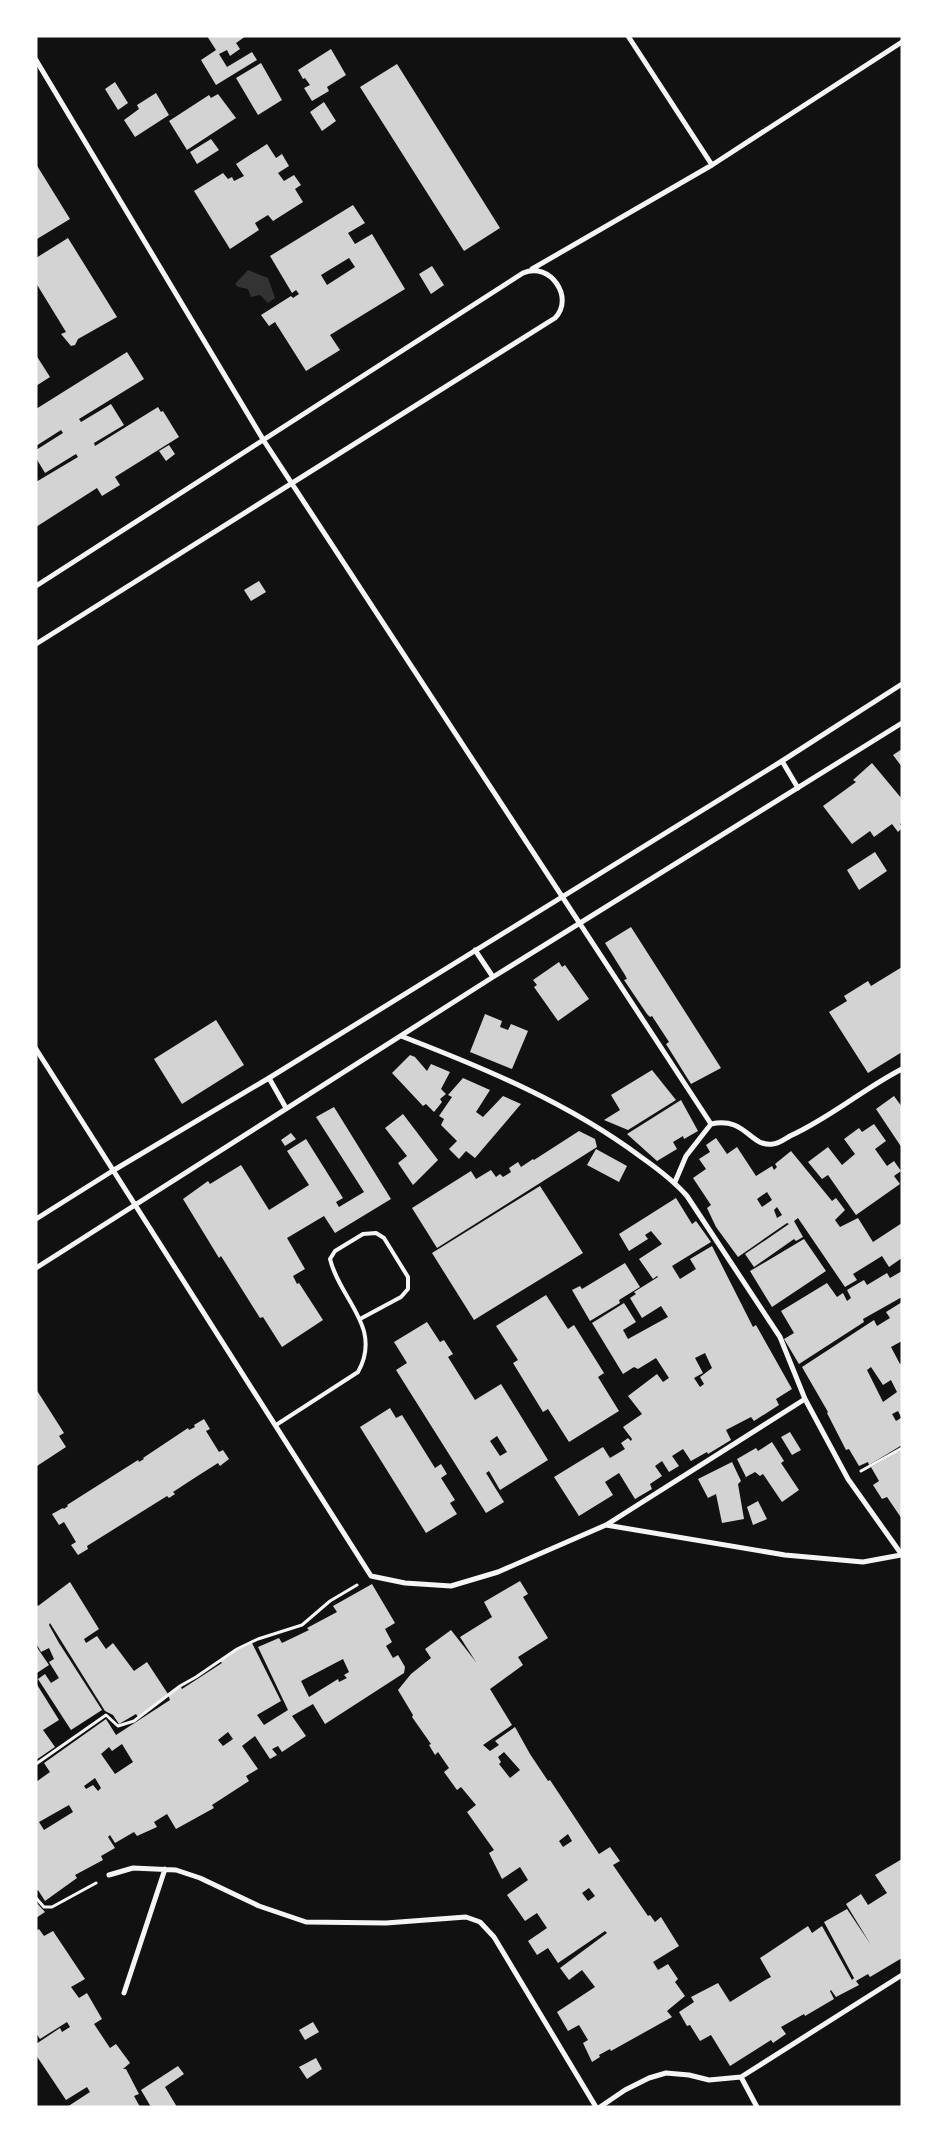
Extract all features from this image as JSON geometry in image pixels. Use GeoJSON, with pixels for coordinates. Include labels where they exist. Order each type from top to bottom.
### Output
{"type":"FeatureCollection","features":[{"type":"Feature","properties":{"kind":"street"},"geometry":{"type":"LineString","coordinates":[[628,36],[712,164]]}},
{"type":"Feature","properties":{"kind":"street"},"geometry":{"type":"LineString","coordinates":[[36,586],[523,273],[712,164],[902,42]]}},
{"type":"Feature","properties":{"kind":"street"},"geometry":{"type":"LineString","coordinates":[[36,60],[264,441],[561,898],[711,1124]]}},
{"type":"Feature","properties":{"kind":"street"},"geometry":{"type":"LineString","coordinates":[[36,644],[555,318],[561,312],[562,294],[552,278],[544,271],[532,269]]}},
{"type":"Feature","properties":{"kind":"street"},"geometry":{"type":"LineString","coordinates":[[36,1219],[561,898],[902,684]]}},
{"type":"Feature","properties":{"kind":"street"},"geometry":{"type":"LineString","coordinates":[[36,1268],[578,923],[902,723]]}},
{"type":"Feature","properties":{"kind":"street"},"geometry":{"type":"LineString","coordinates":[[782,761],[798,788]]}},
{"type":"Feature","properties":{"kind":"street"},"geometry":{"type":"LineString","coordinates":[[475,950],[493,977]]}},
{"type":"Feature","properties":{"kind":"street"},"geometry":{"type":"LineString","coordinates":[[401,1036],[458,1058],[536,1093],[608,1132],[675,1182],[692,1204],[780,1337],[805,1399],[848,1479],[901,1555],[863,1562],[785,1555],[606,1525]]}},
{"type":"Feature","properties":{"kind":"street"},"geometry":{"type":"LineString","coordinates":[[36,1048],[371,1576],[405,1583],[451,1586],[498,1572],[606,1525],[805,1399]]}},
{"type":"Feature","properties":{"kind":"street"},"geometry":{"type":"LineString","coordinates":[[675,1182],[686,1156],[711,1124],[723,1121],[736,1124],[761,1143],[773,1144],[806,1129],[902,1068]]}},
{"type":"Feature","properties":{"kind":"street"},"geometry":{"type":"LineString","coordinates":[[269,1078],[286,1108]]}},
{"type":"Feature","properties":{"kind":"street"},"geometry":{"type":"LineString","coordinates":[[109,1875],[133,1868],[176,1870],[200,1878],[259,1906],[306,1922],[386,1923],[466,1917],[480,1922],[494,1937],[596,2107]]}},
{"type":"Feature","properties":{"kind":"street"},"geometry":{"type":"LineString","coordinates":[[124,1993],[165,1869]]}},
{"type":"Feature","properties":{"kind":"street"},"geometry":{"type":"LineString","coordinates":[[600,2107],[625,2090],[649,2078],[666,2073],[690,2075],[709,2080],[741,2077],[902,1975]]}},
{"type":"Feature","properties":{"kind":"street"},"geometry":{"type":"LineString","coordinates":[[741,2077],[757,2107]]}},
{"type":"Feature","properties":{"kind":"lane"},"geometry":{"type":"LineString","coordinates":[[276,1425],[358,1372],[364,1361],[366,1343],[364,1326],[360,1319],[334,1273],[330,1259],[335,1250],[363,1234],[376,1233],[384,1238],[408,1277],[408,1289],[401,1298],[360,1319]]}},
{"type":"Feature","properties":{"kind":"path"},"geometry":{"type":"LineString","coordinates":[[848,1479],[902,1448]]}},
{"type":"Feature","properties":{"kind":"path"},"geometry":{"type":"LineString","coordinates":[[36,1764],[106,1715],[118,1726],[134,1721],[180,1686],[237,1649],[258,1639],[302,1625],[330,1601],[371,1576]]}},
{"type":"Feature","properties":{"kind":"path"},"geometry":{"type":"LineString","coordinates":[[36,1898],[44,1907],[52,1907],[109,1875]]}},
{"type":"Feature","properties":{"kind":"shaded area"},"geometry":{"type":"Polygon","coordinates":[[[248,270],[268,278],[275,298],[268,303],[260,295],[251,297],[248,289],[238,287],[235,284],[248,270]]]}},
{"type":"Feature","properties":{"kind":"building"},"geometry":{"type":"Polygon","coordinates":[[[207,36],[246,36],[236,43],[240,49],[230,56],[227,50],[219,54],[227,67],[252,52],[257,60],[216,85],[201,60],[216,50],[207,36]]]}},
{"type":"Feature","properties":{"kind":"building"},"geometry":{"type":"Polygon","coordinates":[[[331,49],[346,75],[327,87],[329,91],[312,101],[304,88],[310,85],[305,78],[303,79],[298,70],[331,49]]]}},
{"type":"Feature","properties":{"kind":"building"},"geometry":{"type":"Polygon","coordinates":[[[261,63],[282,100],[258,115],[236,78],[261,63]]]}},
{"type":"Feature","properties":{"kind":"building"},"geometry":{"type":"Polygon","coordinates":[[[397,64],[500,228],[464,251],[360,87],[397,64]]]}},
{"type":"Feature","properties":{"kind":"building"},"geometry":{"type":"Polygon","coordinates":[[[115,82],[128,103],[118,110],[105,89],[115,82]]]}},
{"type":"Feature","properties":{"kind":"building"},"geometry":{"type":"Polygon","coordinates":[[[156,93],[169,115],[135,137],[124,120],[139,109],[137,105],[156,93]]]}},
{"type":"Feature","properties":{"kind":"building"},"geometry":{"type":"Polygon","coordinates":[[[218,94],[236,118],[187,150],[169,121],[209,95],[211,98],[218,94]]]}},
{"type":"Feature","properties":{"kind":"building"},"geometry":{"type":"Polygon","coordinates":[[[324,102],[336,121],[322,131],[310,112],[324,102]]]}},
{"type":"Feature","properties":{"kind":"building"},"geometry":{"type":"Polygon","coordinates":[[[211,139],[219,150],[197,164],[190,152],[211,139]]]}},
{"type":"Feature","properties":{"kind":"building"},"geometry":{"type":"Polygon","coordinates":[[[267,144],[276,158],[282,154],[289,166],[278,173],[284,181],[294,175],[301,185],[295,189],[303,202],[273,221],[268,215],[255,223],[259,230],[230,249],[194,191],[223,173],[228,179],[232,177],[234,181],[244,176],[236,164],[267,144]]]}},
{"type":"Feature","properties":{"kind":"building"},"geometry":{"type":"Polygon","coordinates":[[[36,164],[70,219],[37,239],[36,238],[36,164]]]}},
{"type":"Feature","properties":{"kind":"building"},"geometry":{"type":"Polygon","coordinates":[[[353,205],[365,223],[348,233],[355,244],[372,234],[405,289],[330,335],[340,350],[306,371],[275,322],[269,326],[261,315],[291,296],[293,298],[299,294],[296,290],[292,293],[270,256],[353,205]],[[349,258],[321,275],[327,285],[355,267],[349,258]]]}},
{"type":"Feature","properties":{"kind":"building"},"geometry":{"type":"Polygon","coordinates":[[[68,238],[117,317],[78,339],[75,345],[71,346],[61,334],[66,332],[36,283],[36,258],[68,238]]]}},
{"type":"Feature","properties":{"kind":"building"},"geometry":{"type":"Polygon","coordinates":[[[432,266],[444,285],[431,294],[419,274],[432,266]]]}},
{"type":"Feature","properties":{"kind":"building"},"geometry":{"type":"Polygon","coordinates":[[[127,352],[144,379],[79,419],[81,422],[111,404],[124,425],[94,443],[95,446],[158,407],[161,412],[163,411],[179,437],[115,477],[120,485],[102,496],[97,488],[36,527],[36,482],[78,457],[76,454],[45,473],[36,458],[36,450],[63,433],[61,430],[36,446],[36,409],[127,352]]]}},
{"type":"Feature","properties":{"kind":"building"},"geometry":{"type":"Polygon","coordinates":[[[36,355],[50,377],[36,386],[36,355]]]}},
{"type":"Feature","properties":{"kind":"building"},"geometry":{"type":"Polygon","coordinates":[[[169,445],[175,454],[166,461],[159,451],[169,445]]]}},
{"type":"Feature","properties":{"kind":"building"},"geometry":{"type":"Polygon","coordinates":[[[259,581],[266,592],[251,601],[244,590],[259,581]]]}},
{"type":"Feature","properties":{"kind":"building"},"geometry":{"type":"Polygon","coordinates":[[[902,749],[902,767],[893,755],[902,749]]]}},
{"type":"Feature","properties":{"kind":"building"},"geometry":{"type":"Polygon","coordinates":[[[872,763],[902,799],[902,822],[900,824],[902,828],[898,832],[892,824],[874,837],[870,831],[852,844],[823,806],[856,782],[853,780],[872,763]]]}},
{"type":"Feature","properties":{"kind":"building"},"geometry":{"type":"Polygon","coordinates":[[[875,852],[887,871],[859,890],[847,870],[875,852]]]}},
{"type":"Feature","properties":{"kind":"building"},"geometry":{"type":"Polygon","coordinates":[[[631,927],[721,1068],[691,1084],[666,1044],[669,1042],[652,1016],[650,1017],[647,1014],[624,980],[627,979],[625,975],[605,943],[631,927]]]}},
{"type":"Feature","properties":{"kind":"building"},"geometry":{"type":"Polygon","coordinates":[[[559,962],[562,967],[565,965],[589,999],[558,1021],[534,987],[537,985],[533,980],[559,962]]]}},
{"type":"Feature","properties":{"kind":"building"},"geometry":{"type":"Polygon","coordinates":[[[902,967],[902,1052],[868,1073],[829,1012],[847,1001],[844,996],[868,981],[871,986],[902,967]]]}},
{"type":"Feature","properties":{"kind":"building"},"geometry":{"type":"Polygon","coordinates":[[[485,1014],[502,1021],[500,1027],[508,1030],[511,1024],[528,1031],[512,1069],[470,1052],[485,1014]]]}},
{"type":"Feature","properties":{"kind":"building"},"geometry":{"type":"Polygon","coordinates":[[[216,1020],[244,1065],[182,1104],[154,1059],[216,1020]]]}},
{"type":"Feature","properties":{"kind":"building"},"geometry":{"type":"Polygon","coordinates":[[[410,1055],[415,1057],[427,1071],[431,1064],[450,1072],[441,1089],[446,1094],[440,1099],[442,1102],[434,1112],[426,1104],[423,1106],[392,1073],[410,1055]]]}},
{"type":"Feature","properties":{"kind":"building"},"geometry":{"type":"Polygon","coordinates":[[[652,1070],[676,1100],[628,1130],[604,1120],[620,1110],[611,1095],[652,1070]]]}},
{"type":"Feature","properties":{"kind":"building"},"geometry":{"type":"Polygon","coordinates":[[[463,1078],[490,1090],[476,1112],[483,1117],[503,1096],[521,1104],[475,1158],[466,1151],[459,1159],[449,1149],[457,1141],[441,1125],[444,1119],[439,1116],[452,1097],[448,1095],[463,1078]]]}},
{"type":"Feature","properties":{"kind":"building"},"geometry":{"type":"Polygon","coordinates":[[[894,1096],[902,1107],[902,1148],[876,1109],[894,1096]]]}},
{"type":"Feature","properties":{"kind":"building"},"geometry":{"type":"Polygon","coordinates":[[[681,1100],[698,1131],[684,1139],[683,1136],[673,1142],[677,1149],[657,1161],[627,1134],[681,1100]]]}},
{"type":"Feature","properties":{"kind":"building"},"geometry":{"type":"Polygon","coordinates":[[[334,1107],[391,1199],[335,1233],[324,1216],[287,1238],[305,1269],[293,1276],[323,1320],[282,1347],[263,1317],[260,1318],[221,1256],[219,1258],[183,1199],[208,1181],[210,1184],[241,1165],[269,1210],[309,1185],[287,1151],[306,1139],[343,1198],[336,1202],[339,1207],[364,1192],[316,1117],[334,1107]]]}},
{"type":"Feature","properties":{"kind":"building"},"geometry":{"type":"Polygon","coordinates":[[[403,1114],[438,1160],[413,1185],[398,1163],[407,1156],[385,1128],[403,1114]]]}},
{"type":"Feature","properties":{"kind":"building"},"geometry":{"type":"Polygon","coordinates":[[[874,1124],[886,1141],[875,1149],[887,1166],[894,1161],[901,1171],[894,1176],[900,1184],[856,1215],[828,1175],[822,1179],[808,1162],[828,1147],[842,1165],[855,1154],[844,1139],[859,1128],[862,1132],[874,1124]]]}},
{"type":"Feature","properties":{"kind":"building"},"geometry":{"type":"Polygon","coordinates":[[[579,1131],[595,1139],[597,1147],[437,1248],[412,1208],[471,1171],[476,1179],[491,1170],[496,1177],[500,1174],[503,1177],[511,1172],[509,1168],[518,1162],[521,1167],[579,1131]]]}},
{"type":"Feature","properties":{"kind":"building"},"geometry":{"type":"Polygon","coordinates":[[[291,1133],[296,1139],[285,1146],[281,1140],[291,1133]]]}},
{"type":"Feature","properties":{"kind":"building"},"geometry":{"type":"Polygon","coordinates":[[[716,1138],[727,1154],[737,1147],[756,1176],[772,1166],[774,1170],[777,1167],[775,1164],[791,1151],[832,1201],[836,1198],[845,1210],[835,1220],[840,1227],[858,1218],[873,1242],[902,1223],[902,1258],[889,1267],[882,1256],[853,1274],[857,1280],[845,1287],[798,1218],[794,1221],[803,1237],[796,1241],[794,1239],[754,1267],[745,1254],[789,1224],[787,1223],[738,1257],[716,1227],[707,1208],[711,1205],[693,1178],[706,1169],[699,1159],[710,1152],[706,1145],[716,1138]],[[767,1192],[757,1199],[762,1207],[772,1200],[767,1192]],[[777,1207],[774,1210],[777,1218],[782,1215],[777,1207]]]}},
{"type":"Feature","properties":{"kind":"building"},"geometry":{"type":"Polygon","coordinates":[[[596,1149],[627,1166],[619,1182],[587,1165],[596,1149]]]}},
{"type":"Feature","properties":{"kind":"building"},"geometry":{"type":"Polygon","coordinates":[[[540,1186],[583,1253],[474,1320],[432,1253],[540,1186]]]}},
{"type":"Feature","properties":{"kind":"building"},"geometry":{"type":"Polygon","coordinates":[[[676,1198],[692,1224],[696,1221],[711,1242],[672,1266],[680,1279],[696,1269],[690,1259],[712,1246],[753,1327],[756,1325],[792,1389],[776,1399],[779,1405],[754,1421],[751,1417],[726,1430],[731,1440],[708,1454],[707,1452],[691,1461],[683,1449],[672,1456],[679,1466],[669,1472],[662,1461],[655,1466],[662,1476],[650,1484],[652,1489],[635,1499],[619,1473],[605,1482],[613,1495],[579,1516],[554,1477],[603,1447],[610,1458],[625,1449],[621,1443],[628,1438],[631,1441],[632,1439],[623,1427],[642,1414],[628,1396],[657,1374],[663,1382],[669,1378],[656,1358],[638,1369],[634,1367],[623,1374],[592,1323],[624,1303],[636,1322],[623,1330],[628,1339],[668,1317],[661,1306],[642,1318],[630,1298],[636,1294],[634,1292],[658,1277],[653,1279],[639,1259],[662,1244],[651,1231],[645,1235],[648,1239],[629,1251],[619,1234],[676,1198]],[[705,1353],[695,1358],[703,1373],[694,1378],[700,1387],[704,1384],[700,1377],[712,1368],[705,1353]]]}},
{"type":"Feature","properties":{"kind":"building"},"geometry":{"type":"Polygon","coordinates":[[[804,1239],[826,1271],[772,1307],[750,1271],[804,1239]]]}},
{"type":"Feature","properties":{"kind":"building"},"geometry":{"type":"Polygon","coordinates":[[[625,1263],[640,1287],[619,1300],[620,1303],[590,1321],[572,1290],[580,1286],[582,1289],[625,1263]]]}},
{"type":"Feature","properties":{"kind":"building"},"geometry":{"type":"Polygon","coordinates":[[[902,1271],[902,1297],[863,1319],[864,1322],[799,1364],[784,1339],[794,1333],[781,1311],[827,1283],[837,1297],[843,1293],[847,1301],[851,1298],[847,1290],[864,1280],[867,1285],[887,1273],[890,1278],[902,1271]]]}},
{"type":"Feature","properties":{"kind":"building"},"geometry":{"type":"Polygon","coordinates":[[[546,1295],[568,1329],[574,1325],[604,1373],[598,1377],[619,1411],[569,1442],[548,1409],[543,1412],[513,1363],[518,1360],[496,1326],[546,1295]]]}},
{"type":"Feature","properties":{"kind":"building"},"geometry":{"type":"Polygon","coordinates":[[[902,1302],[902,1341],[891,1347],[900,1364],[902,1363],[902,1419],[902,1445],[869,1465],[868,1462],[859,1466],[849,1449],[846,1450],[828,1412],[802,1367],[874,1320],[877,1326],[890,1318],[886,1312],[902,1302]],[[871,1367],[867,1370],[883,1402],[897,1392],[891,1380],[883,1385],[871,1367]],[[898,1411],[892,1414],[896,1421],[901,1418],[898,1411]]]}},
{"type":"Feature","properties":{"kind":"building"},"geometry":{"type":"Polygon","coordinates":[[[427,1322],[440,1342],[444,1340],[453,1354],[448,1357],[475,1400],[501,1384],[548,1460],[500,1490],[489,1471],[486,1473],[504,1502],[486,1513],[396,1370],[407,1363],[394,1342],[427,1322]],[[497,1436],[490,1441],[500,1456],[507,1452],[497,1436]]]}},
{"type":"Feature","properties":{"kind":"building"},"geometry":{"type":"Polygon","coordinates":[[[36,1389],[64,1433],[59,1436],[66,1447],[37,1466],[36,1389]]]}},
{"type":"Feature","properties":{"kind":"building"},"geometry":{"type":"Polygon","coordinates":[[[390,1408],[396,1418],[402,1415],[435,1468],[441,1464],[447,1474],[441,1478],[455,1500],[450,1503],[457,1514],[426,1533],[360,1427],[390,1408]]]}},
{"type":"Feature","properties":{"kind":"building"},"geometry":{"type":"Polygon","coordinates":[[[204,1419],[210,1429],[206,1431],[219,1452],[223,1450],[229,1459],[220,1466],[218,1463],[173,1492],[175,1494],[169,1498],[167,1496],[87,1546],[88,1549],[78,1555],[71,1545],[76,1542],[64,1522],[59,1525],[52,1514],[64,1509],[67,1505],[138,1460],[139,1462],[144,1459],[188,1428],[189,1430],[195,1427],[194,1425],[204,1419]]]}},
{"type":"Feature","properties":{"kind":"building"},"geometry":{"type":"Polygon","coordinates":[[[790,1432],[801,1450],[792,1455],[781,1437],[790,1432]]]}},
{"type":"Feature","properties":{"kind":"building"},"geometry":{"type":"Polygon","coordinates":[[[772,1442],[784,1461],[781,1463],[799,1490],[782,1502],[763,1474],[760,1476],[755,1472],[746,1477],[737,1459],[756,1448],[758,1451],[772,1442]]]}},
{"type":"Feature","properties":{"kind":"building"},"geometry":{"type":"Polygon","coordinates":[[[902,1449],[902,1519],[887,1497],[882,1499],[873,1485],[879,1481],[871,1467],[902,1449]]]}},
{"type":"Feature","properties":{"kind":"building"},"geometry":{"type":"Polygon","coordinates":[[[732,1462],[741,1481],[738,1484],[744,1519],[722,1523],[716,1494],[708,1498],[698,1479],[732,1462]]]}},
{"type":"Feature","properties":{"kind":"building"},"geometry":{"type":"Polygon","coordinates":[[[758,1501],[767,1519],[753,1525],[747,1507],[758,1501]]]}},
{"type":"Feature","properties":{"kind":"building"},"geometry":{"type":"Polygon","coordinates":[[[520,1581],[528,1594],[523,1597],[548,1638],[518,1657],[523,1665],[490,1689],[512,1725],[483,1745],[490,1751],[499,1745],[495,1741],[515,1727],[530,1754],[548,1781],[550,1780],[599,1854],[610,1847],[620,1861],[613,1865],[648,1916],[650,1915],[655,1922],[661,1917],[679,1946],[653,1962],[658,1970],[668,1964],[678,1979],[675,1982],[685,1996],[667,2011],[672,2017],[611,2051],[610,2049],[599,2055],[600,2057],[592,2062],[583,2043],[588,2040],[579,2025],[568,2031],[557,2012],[595,1987],[582,1970],[569,1980],[560,1968],[607,1933],[605,1931],[558,1963],[548,1948],[537,1955],[528,1941],[547,1928],[537,1913],[525,1921],[507,1895],[528,1880],[520,1867],[502,1879],[489,1853],[494,1850],[467,1812],[476,1805],[461,1787],[457,1790],[444,1772],[449,1768],[438,1752],[435,1755],[429,1745],[431,1744],[412,1717],[413,1715],[398,1690],[411,1674],[431,1658],[425,1649],[451,1630],[476,1662],[460,1637],[492,1617],[484,1602],[520,1581]],[[504,1752],[498,1757],[501,1762],[499,1764],[510,1778],[520,1770],[504,1752]],[[568,1834],[559,1841],[563,1847],[572,1841],[568,1834]],[[589,1888],[582,1893],[588,1901],[595,1896],[589,1888]]]}},
{"type":"Feature","properties":{"kind":"building"},"geometry":{"type":"Polygon","coordinates":[[[70,1582],[99,1629],[84,1639],[86,1643],[97,1636],[106,1649],[113,1643],[134,1671],[147,1662],[168,1694],[138,1717],[136,1714],[119,1724],[113,1715],[105,1711],[50,1623],[49,1625],[59,1643],[102,1710],[71,1730],[38,1679],[45,1674],[51,1683],[59,1678],[49,1662],[54,1659],[49,1648],[41,1652],[36,1643],[36,1604],[38,1606],[70,1582]]]}},
{"type":"Feature","properties":{"kind":"building"},"geometry":{"type":"Polygon","coordinates":[[[372,1584],[395,1623],[385,1629],[392,1642],[386,1646],[393,1658],[398,1655],[405,1667],[404,1673],[325,1724],[313,1704],[292,1716],[306,1736],[282,1752],[278,1746],[272,1749],[277,1755],[270,1759],[255,1736],[242,1746],[258,1769],[246,1776],[249,1781],[212,1805],[214,1808],[176,1829],[167,1814],[154,1822],[157,1827],[137,1836],[134,1832],[115,1843],[110,1835],[108,1837],[115,1848],[101,1856],[103,1860],[75,1875],[77,1878],[45,1901],[38,1890],[36,1891],[36,1782],[50,1772],[44,1763],[106,1719],[116,1735],[170,1700],[168,1695],[181,1687],[182,1689],[222,1663],[220,1661],[235,1651],[252,1643],[281,1701],[257,1715],[264,1725],[288,1710],[258,1647],[279,1638],[282,1643],[309,1630],[307,1628],[337,1612],[333,1606],[372,1584]],[[343,1659],[301,1681],[309,1697],[338,1679],[339,1682],[347,1678],[344,1675],[349,1672],[343,1659]],[[228,1732],[218,1740],[223,1746],[233,1739],[228,1732]],[[122,1744],[112,1751],[109,1747],[101,1754],[115,1774],[133,1762],[122,1744]],[[95,1778],[84,1786],[86,1789],[93,1785],[98,1791],[101,1788],[95,1778]],[[69,1805],[39,1822],[44,1830],[73,1812],[69,1805]]]}},
{"type":"Feature","properties":{"kind":"building"},"geometry":{"type":"Polygon","coordinates":[[[36,1646],[49,1665],[37,1673],[36,1672],[36,1646]]]}},
{"type":"Feature","properties":{"kind":"building"},"geometry":{"type":"Polygon","coordinates":[[[36,1683],[59,1720],[43,1730],[55,1747],[36,1760],[36,1683]]]}},
{"type":"Feature","properties":{"kind":"building"},"geometry":{"type":"Polygon","coordinates":[[[902,1859],[902,1958],[870,1977],[868,1974],[856,1981],[859,1985],[836,1997],[831,1990],[834,1999],[781,2027],[786,2034],[773,2043],[771,2040],[730,2066],[711,2035],[700,2041],[690,2025],[687,2026],[679,2012],[694,2002],[691,1997],[718,1983],[730,2002],[771,1977],[760,1958],[808,1926],[812,1933],[822,1926],[852,1980],[854,1978],[824,1922],[847,1909],[871,1945],[846,1904],[861,1894],[868,1905],[887,1893],[875,1875],[902,1859]]]}},
{"type":"Feature","properties":{"kind":"building"},"geometry":{"type":"Polygon","coordinates":[[[36,1902],[45,1912],[36,1918],[36,1902]]]}},
{"type":"Feature","properties":{"kind":"building"},"geometry":{"type":"Polygon","coordinates":[[[39,1929],[44,1936],[53,1931],[85,1979],[71,1987],[79,1998],[87,1993],[102,2019],[94,2024],[110,2048],[116,2044],[130,2063],[123,2069],[126,2069],[139,2094],[134,2096],[140,2107],[67,2107],[90,2092],[87,2087],[66,2100],[36,2055],[36,2044],[60,2028],[62,2032],[70,2027],[67,2022],[40,2039],[36,2033],[36,1931],[39,1929]]]}},
{"type":"Feature","properties":{"kind":"building"},"geometry":{"type":"Polygon","coordinates":[[[313,2022],[319,2032],[305,2040],[299,2030],[313,2022]]]}},
{"type":"Feature","properties":{"kind":"building"},"geometry":{"type":"Polygon","coordinates":[[[316,2058],[322,2069],[307,2079],[299,2067],[316,2058]]]}},
{"type":"Feature","properties":{"kind":"building"},"geometry":{"type":"Polygon","coordinates":[[[178,2066],[184,2074],[165,2087],[177,2107],[151,2107],[141,2090],[178,2066]]]}}]}
